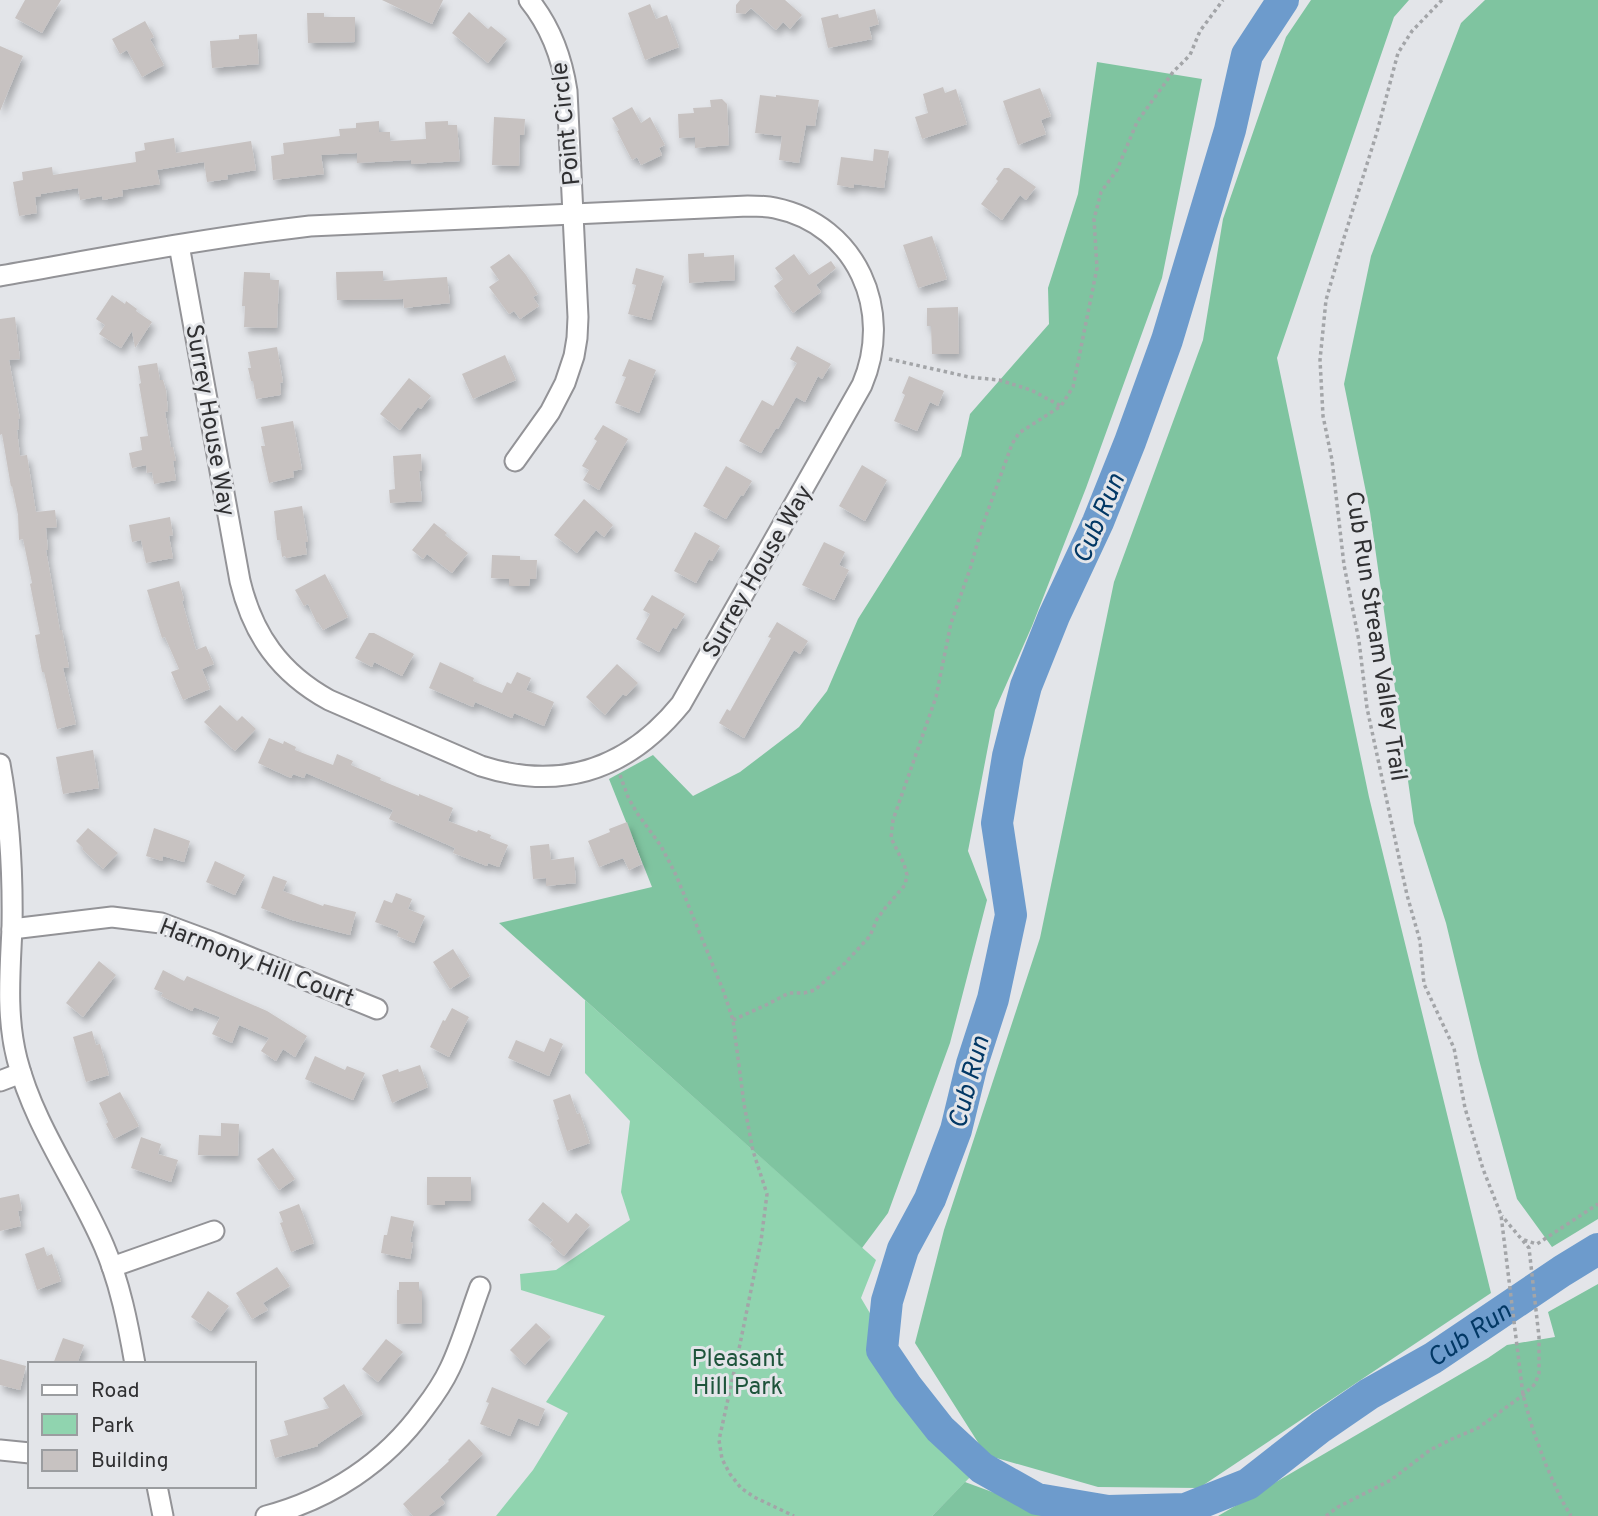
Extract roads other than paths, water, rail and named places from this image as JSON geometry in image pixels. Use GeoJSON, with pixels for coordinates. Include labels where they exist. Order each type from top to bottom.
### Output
{"type":"FeatureCollection","features":[{"type":"Feature","properties":{"kind":"street","name":"Point Circle"},"geometry":{"type":"LineString","coordinates":[[515,461],[550,412],[565,383],[574,356],[579,317],[564,71],[553,39],[529,0]]}},
{"type":"Feature","properties":{"kind":"street","name":"Surrey House Way"},"geometry":{"type":"LineString","coordinates":[[0,276],[179,244],[310,226],[773,207],[819,226],[840,244],[857,266],[873,307],[875,323],[872,356],[862,385],[681,704],[665,724],[628,753],[613,761],[564,775],[526,776],[481,766],[329,700],[294,676],[279,661],[256,628],[245,602],[179,244]]}},
{"type":"Feature","properties":{"kind":"street"},"geometry":{"type":"LineString","coordinates":[[0,764],[8,809],[12,862],[10,1007],[21,1073],[30,1099],[112,1267],[135,1362]]}},
{"type":"Feature","properties":{"kind":"street","name":"Harmony Hill Court"},"geometry":{"type":"LineString","coordinates":[[12,929],[112,916],[160,923],[377,1009]]}},
{"type":"Feature","properties":{"kind":"street"},"geometry":{"type":"LineString","coordinates":[[0,1081],[21,1073]]}},
{"type":"Feature","properties":{"kind":"street"},"geometry":{"type":"LineString","coordinates":[[112,1267],[214,1231]]}},
{"type":"Feature","properties":{"kind":"street"},"geometry":{"type":"LineString","coordinates":[[266,1516],[290,1510],[335,1489],[373,1464],[409,1430],[437,1392],[450,1368],[480,1287]]}},
{"type":"Feature","properties":{"kind":"street"},"geometry":{"type":"LineString","coordinates":[[0,1450],[28,1452]]}},
{"type":"Feature","properties":{"kind":"street"},"geometry":{"type":"LineString","coordinates":[[157,1488],[163,1516]]}},
{"type":"Feature","properties":{"kind":"waterway","name":"Cub Run"},"geometry":{"type":"LineString","coordinates":[[1283,0],[1247,55],[1230,130],[1167,340],[1098,522],[1054,616],[1026,686],[1008,756],[997,823],[1011,915],[993,999],[972,1064],[956,1130],[930,1199],[903,1249],[887,1301],[882,1350],[940,1429],[982,1468],[1037,1499],[1108,1511],[1185,1509],[1248,1484],[1321,1427],[1369,1394],[1433,1358],[1598,1249]]}},
{"type":"Feature","properties":{"kind":"park label","name":"Pleasant Hill Park"},"geometry":{"type":"Point","coordinates":[738,1372]}}]}
